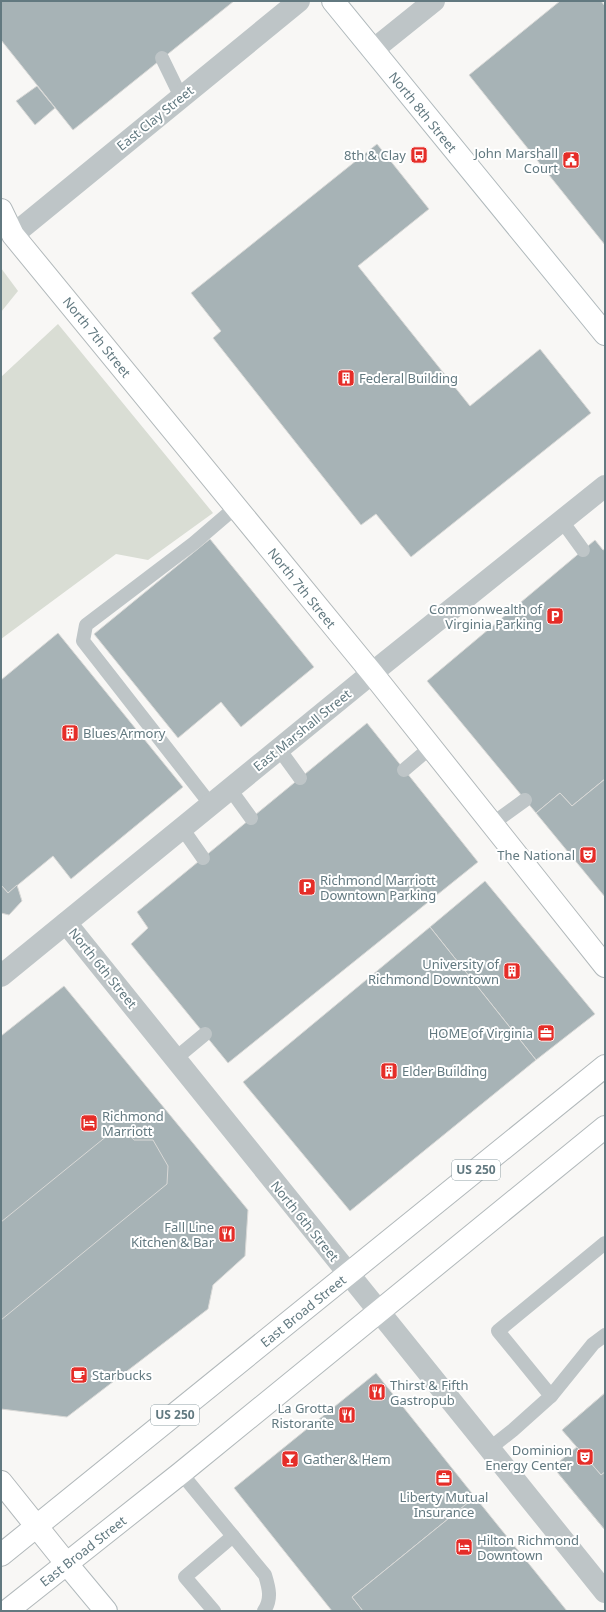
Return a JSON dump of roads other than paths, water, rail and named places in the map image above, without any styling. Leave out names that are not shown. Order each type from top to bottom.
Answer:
[{"type":"main road","name":"North 8th Street","points":[[333,1],[605,334]]},
{"type":"main road","name":"North 7th Street","points":[[1,210],[12,235],[372,673],[605,966]]},
{"type":"main road","name":"East Broad Street","points":[[1,1555],[605,1066]]},
{"type":"main road","name":"East Broad Street","points":[[7,1611],[181,1473],[605,1127]]},
{"type":"main road","points":[[1,1482],[36,1527],[106,1611]]},
{"type":"street","name":"East Clay Street","points":[[12,235],[298,1]]},
{"type":"street","points":[[373,50],[434,1]]},
{"type":"street","name":"East Marshall Street","points":[[1,976],[372,673],[605,486]]},
{"type":"street","name":"North 6th Street","points":[[66,923],[605,1592]]},
{"type":"lane","points":[[162,58],[181,97]]},
{"type":"lane","points":[[211,805],[83,641],[86,625],[194,543],[236,507]]},
{"type":"lane","points":[[562,521],[583,550]]},
{"type":"lane","points":[[404,770],[431,747]]},
{"type":"lane","points":[[279,749],[300,778]]},
{"type":"lane","points":[[230,789],[251,818]]},
{"type":"lane","points":[[492,824],[525,800]]},
{"type":"lane","points":[[182,828],[203,858]]},
{"type":"lane","points":[[176,1058],[205,1034]]},
{"type":"lane","points":[[551,1396],[498,1331],[605,1243]]},
{"type":"lane","points":[[489,1449],[551,1396],[593,1344],[605,1335]]},
{"type":"lane","points":[[181,1473],[265,1575],[270,1589],[269,1603],[264,1611]]},
{"type":"lane","points":[[214,1611],[185,1577],[234,1536]]},
{"type":"place","name":"8th & Clay","points":[[419,155]]},
{"type":"place","name":"John Marshall Court","points":[[571,160]]},
{"type":"place","name":"Federal Building","points":[[346,378]]},
{"type":"place","name":"Commonwealth of Virginia Parking","points":[[555,616]]},
{"type":"place","name":"Blues Armory","points":[[70,733]]},
{"type":"place","name":"The National","points":[[588,855]]},
{"type":"place","name":"Richmond Marriott Downtown Parking","points":[[307,887]]},
{"type":"place","name":"University of Richmond Downtown","points":[[512,971]]},
{"type":"place","name":"HOME of Virginia","points":[[546,1033]]},
{"type":"place","name":"Elder Building","points":[[389,1071]]},
{"type":"place","name":"Richmond Marriott","points":[[89,1123]]},
{"type":"place","name":"Fall Line Kitchen & Bar","points":[[227,1234]]},
{"type":"place","name":"Starbucks","points":[[79,1375]]},
{"type":"place","name":"Thirst & Fifth Gastropub","points":[[377,1392]]},
{"type":"place","name":"La Grotta Ristorante","points":[[347,1415]]},
{"type":"place","name":"Dominion Energy Center","points":[[585,1457]]},
{"type":"place","name":"Gather & Hem","points":[[290,1459]]},
{"type":"place","name":"Liberty Mutual Insurance","points":[[444,1478]]},
{"type":"place","name":"Hilton Richmond Downtown","points":[[464,1547]]}]
